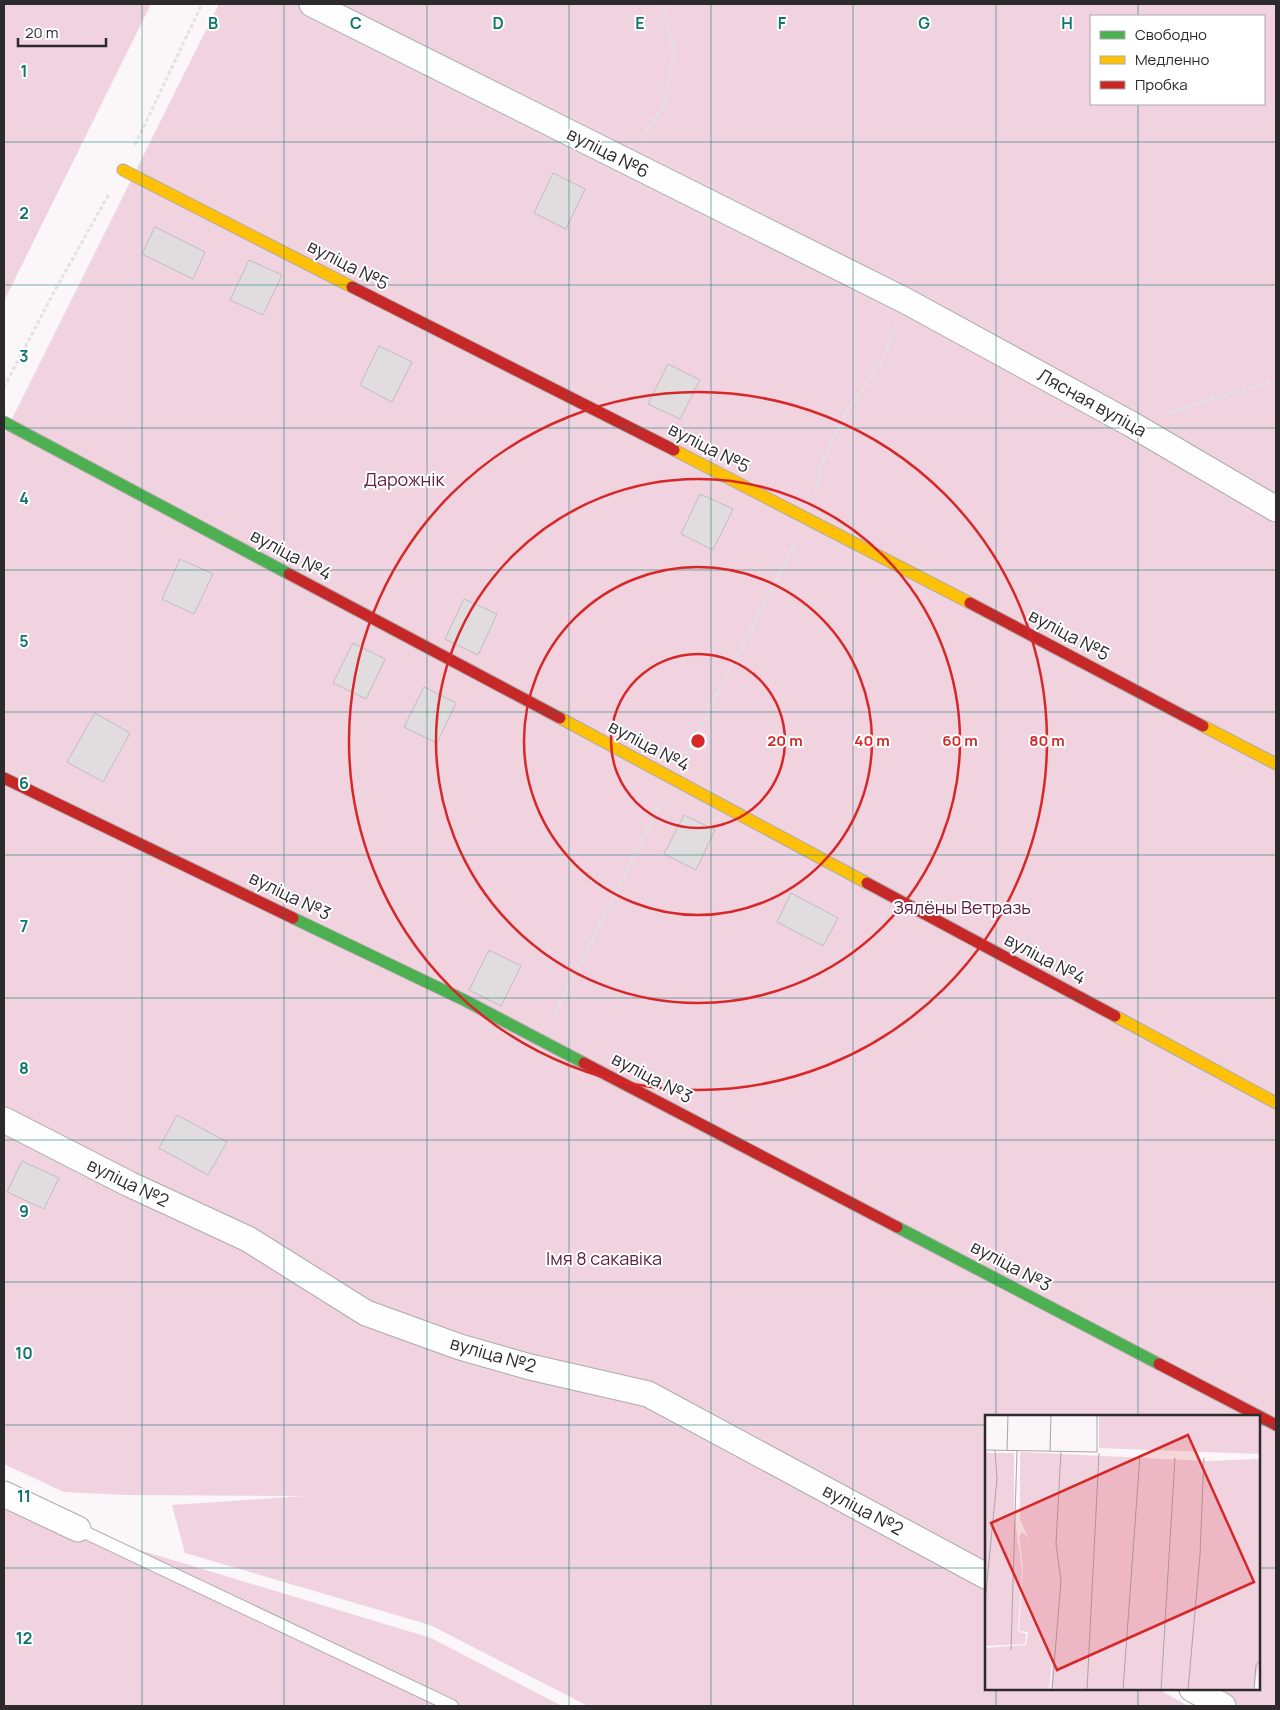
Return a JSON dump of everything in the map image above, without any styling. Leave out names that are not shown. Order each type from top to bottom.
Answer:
[{"type":"street","name":"вуліца №6","points":[[312,4],[906,301]]},
{"type":"street","name":"вуліца №5","points":[[123,170],[808,518],[1276,764]]},
{"type":"street","name":"Лясная вуліца","points":[[906,301],[1130,424],[1276,509]]},
{"type":"street","name":"вуліца №4","points":[[4,422],[674,779],[1276,1103]]},
{"type":"street","name":"вуліца №3","points":[[4,778],[464,1000],[1257,1415]]},
{"type":"street","name":"вуліца №2","points":[[4,1120],[129,1184],[248,1240],[366,1313],[486,1355],[648,1394],[985,1575]]},
{"type":"street","name":"вуліца №3","points":[[1260,1417],[1276,1425]]},
{"type":"street","points":[[4,1494],[78,1529]]},
{"type":"street","points":[[1194,1690],[1223,1706]]},
{"type":"lane","points":[[78,1529],[452,1706]]},
{"type":"path","points":[[4,387],[54,292],[123,170],[202,4]]},
{"type":"path","points":[[626,162],[664,106],[674,54],[663,4]]},
{"type":"path","points":[[541,1040],[808,518],[822,463],[845,414],[883,359],[906,301]]},
{"type":"path","points":[[1130,424],[1276,380]]},
{"type":"green space","points":[[4,4],[151,4],[4,301]]},
{"type":"green space","points":[[219,4],[1276,4],[1276,1706],[1205,1706],[1175,1690],[1260,1690],[1260,1415],[985,1415],[985,1690],[1160,1690],[1188,1706],[588,1706],[430,1625],[185,1553],[172,1505],[304,1496],[125,1495],[64,1492],[4,1464],[4,435]]},
{"type":"green space","points":[[4,1509],[431,1638],[562,1706],[4,1706]]},
{"type":"building","points":[[553,173],[585,189],[566,229],[534,213]]},
{"type":"building","points":[[155,227],[205,252],[193,279],[142,254]]},
{"type":"building","points":[[249,260],[282,275],[263,315],[230,300]]},
{"type":"building","points":[[379,346],[412,362],[392,402],[360,385]]},
{"type":"building","points":[[668,364],[700,380],[680,419],[648,404]]},
{"type":"building","points":[[700,494],[733,509],[713,550],[681,534]]},
{"type":"building","points":[[180,559],[213,574],[194,614],[162,599]]},
{"type":"building","points":[[464,599],[497,614],[478,655],[445,639]]},
{"type":"building","points":[[353,643],[385,659],[366,699],[333,683]]},
{"type":"building","points":[[424,687],[456,703],[437,743],[404,727]]},
{"type":"building","points":[[95,713],[130,733],[103,782],[67,762]]},
{"type":"building","points":[[684,815],[715,830],[696,870],[664,854]]},
{"type":"building","points":[[791,893],[838,918],[823,946],[777,922]]},
{"type":"building","points":[[489,950],[521,966],[501,1006],[469,990]]},
{"type":"building","points":[[177,1115],[227,1142],[208,1175],[159,1148]]},
{"type":"building","points":[[22,1161],[59,1178],[44,1209],[7,1192]]},
{"type":"traffic: fast","points":[[4,422],[289,574]]},
{"type":"traffic: fast","points":[[293,918],[464,1000],[584,1063]]},
{"type":"traffic: fast","points":[[897,1227],[1159,1364]]},
{"type":"traffic: slow","points":[[123,170],[352,287]]},
{"type":"traffic: slow","points":[[674,450],[970,603]]},
{"type":"traffic: slow","points":[[560,718],[867,883]]},
{"type":"traffic: slow","points":[[1203,726],[1276,764]]},
{"type":"traffic: slow","points":[[1115,1016],[1276,1103]]},
{"type":"traffic: jam","points":[[352,287],[674,450]]},
{"type":"traffic: jam","points":[[289,574],[560,718]]},
{"type":"traffic: jam","points":[[970,603],[1203,726]]},
{"type":"traffic: jam","points":[[4,778],[293,918]]},
{"type":"traffic: jam","points":[[867,883],[1115,1016]]},
{"type":"traffic: jam","points":[[584,1063],[897,1227]]},
{"type":"traffic: jam","points":[[1159,1364],[1257,1415]]},
{"type":"traffic: jam","points":[[1260,1417],[1276,1425]]},
{"type":"park label","name":"Дарожнік","points":[[404,480]]},
{"type":"park label","name":"Зялёны Ветразь","points":[[962,908]]},
{"type":"park label","name":"Імя 8 сакавіка","points":[[604,1259]]}]
